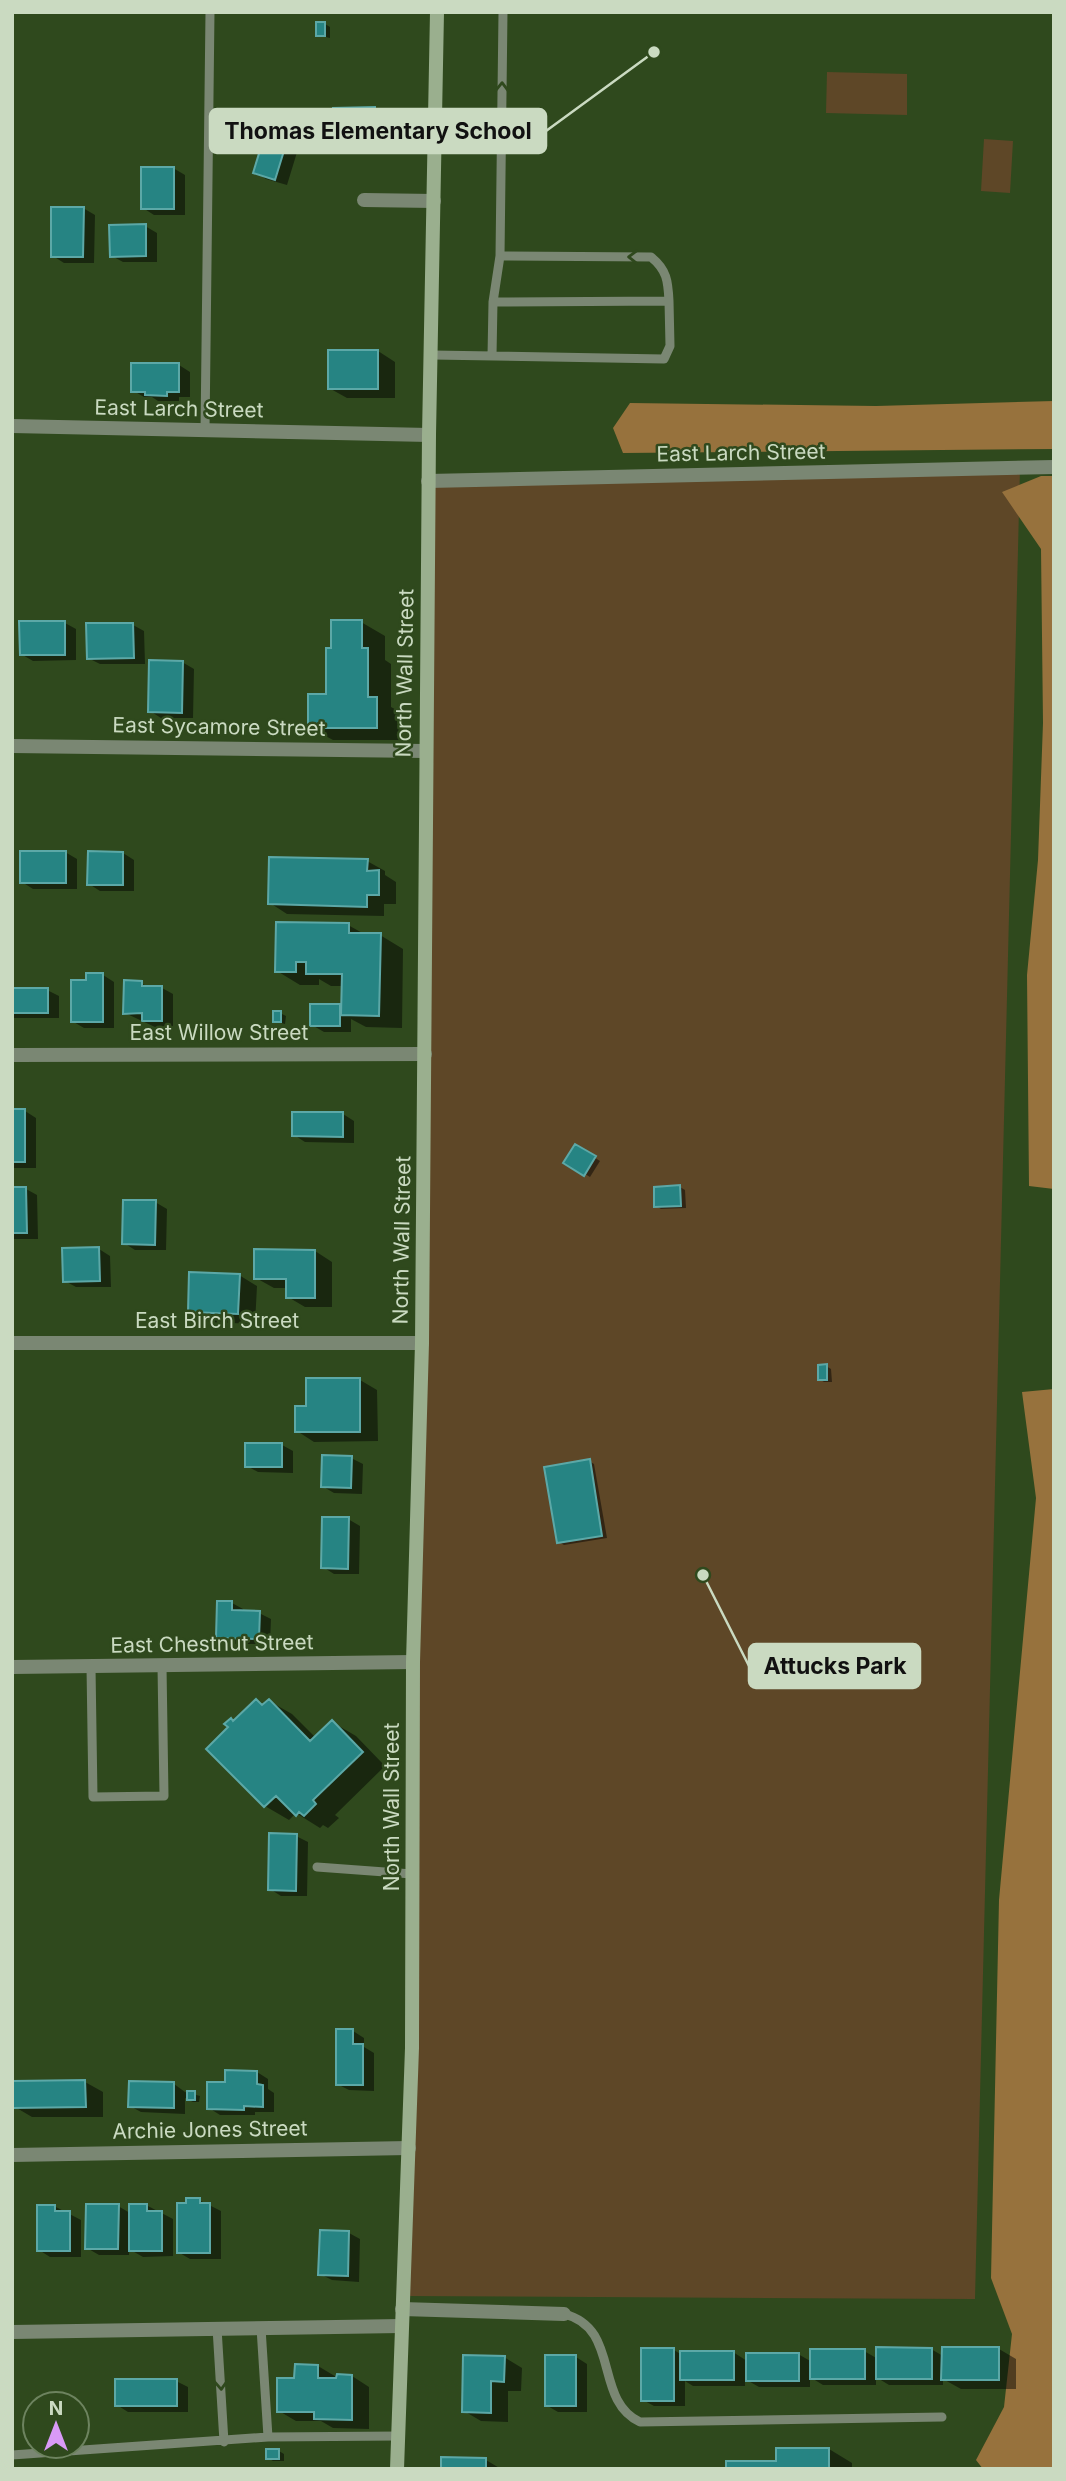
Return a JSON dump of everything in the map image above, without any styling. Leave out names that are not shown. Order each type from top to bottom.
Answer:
[{"type":"street","name":"North Wall Street","points":[[397,2469],[412,2048],[413,1662],[422,1343],[428,481],[437,12]]},
{"type":"street","points":[[364,200],[434,201]]},
{"type":"street","name":"East Larch Street","points":[[12,426],[429,435]]},
{"type":"street","name":"East Larch Street","points":[[428,481],[1054,467]]},
{"type":"street","name":"East Sycamore Street","points":[[12,746],[425,751]]},
{"type":"street","name":"East Willow Street","points":[[12,1055],[425,1054]]},
{"type":"street","name":"East Birch Street","points":[[12,1343],[422,1343]]},
{"type":"street","name":"East Chestnut Street","points":[[12,1667],[413,1662]]},
{"type":"street","name":"Archie Jones Street","points":[[12,2155],[409,2148]]},
{"type":"street","points":[[402,2309],[564,2314]]},
{"type":"street","points":[[12,2332],[401,2326]]},
{"type":"lane","points":[[205,431],[210,12]]},
{"type":"lane","points":[[492,356],[494,302],[500,256],[503,12]]},
{"type":"lane","points":[[432,355],[664,359],[670,346],[668,280],[662,266],[651,257],[500,256]]},
{"type":"lane","points":[[494,302],[669,301]]},
{"type":"lane","points":[[91,1667],[93,1797],[164,1796],[162,1666]]},
{"type":"lane","points":[[317,1867],[412,1874]]},
{"type":"lane","points":[[564,2314],[587,2324],[596,2335],[616,2397],[629,2417],[640,2422],[942,2417]]},
{"type":"lane","points":[[217,2328],[224,2442]]},
{"type":"lane","points":[[261,2328],[268,2437]]},
{"type":"lane","points":[[12,2455],[268,2437],[398,2436]]},
{"type":"shaded area","points":[[827,72],[907,74],[907,115],[826,113]]},
{"type":"shaded area","points":[[984,139],[1013,141],[1010,193],[981,191]]},
{"type":"shaded area","points":[[1054,401],[1054,449],[623,453],[613,428],[630,403],[876,406]]},
{"type":"shaded area","points":[[1020,468],[975,2299],[403,2296],[428,481]]},
{"type":"shaded area","points":[[1041,476],[1054,476],[1054,1189],[1029,1186],[1027,975],[1038,860],[1043,723],[1041,549],[1002,492]]},
{"type":"shaded area","points":[[1054,1389],[1054,2469],[983,2469],[976,2460],[1004,2407],[1012,2334],[991,2278],[999,1900],[1036,1498],[1022,1392]]},
{"type":"building","points":[[316,22],[325,22],[325,36],[316,36]]},
{"type":"building","points":[[375,107],[375,132],[334,133],[333,108]]},
{"type":"building","points":[[265,134],[287,141],[275,180],[253,173]]},
{"type":"building","points":[[141,167],[174,167],[174,209],[141,209]]},
{"type":"building","points":[[51,207],[84,207],[83,257],[51,257]]},
{"type":"building","points":[[146,224],[146,256],[110,257],[109,225]]},
{"type":"building","points":[[328,350],[378,350],[378,389],[328,389]]},
{"type":"building","points":[[131,363],[179,363],[179,392],[167,392],[167,396],[131,392]]},
{"type":"building","points":[[331,620],[362,620],[362,648],[368,648],[368,697],[377,697],[377,728],[308,728],[308,694],[326,694],[326,648],[331,648]]},
{"type":"building","points":[[19,621],[65,621],[65,655],[20,655]]},
{"type":"building","points":[[86,623],[133,623],[134,658],[87,659]]},
{"type":"building","points":[[149,660],[183,661],[182,713],[148,712]]},
{"type":"building","points":[[20,851],[66,851],[66,883],[20,883]]},
{"type":"building","points":[[88,851],[123,852],[123,885],[87,885]]},
{"type":"building","points":[[269,857],[368,859],[367,871],[379,870],[379,895],[367,895],[367,907],[268,904]]},
{"type":"building","points":[[276,922],[349,923],[349,933],[381,933],[379,1016],[341,1015],[342,974],[306,974],[306,962],[296,962],[296,972],[275,972]]},
{"type":"building","points":[[86,973],[103,973],[103,1022],[71,1022],[71,980],[86,980]]},
{"type":"building","points":[[124,980],[142,981],[142,986],[162,986],[162,1021],[142,1021],[142,1013],[123,1014]]},
{"type":"building","points":[[12,988],[48,988],[48,1013],[12,1013]]},
{"type":"building","points":[[310,1004],[340,1004],[340,1026],[310,1026]]},
{"type":"building","points":[[273,1011],[281,1011],[281,1022],[273,1022]]},
{"type":"building","points":[[12,1109],[25,1109],[25,1162],[12,1162]]},
{"type":"building","points":[[292,1112],[343,1112],[343,1137],[292,1136]]},
{"type":"building","points":[[575,1144],[596,1156],[584,1176],[563,1163]]},
{"type":"building","points":[[680,1185],[681,1206],[654,1207],[654,1187]]},
{"type":"building","points":[[12,1187],[26,1187],[27,1233],[12,1233]]},
{"type":"building","points":[[123,1200],[156,1200],[155,1245],[122,1244]]},
{"type":"building","points":[[99,1247],[100,1281],[63,1282],[62,1248]]},
{"type":"building","points":[[254,1249],[315,1250],[315,1298],[286,1298],[286,1279],[254,1279]]},
{"type":"building","points":[[189,1272],[240,1274],[238,1314],[188,1312]]},
{"type":"building","points":[[827,1364],[827,1380],[818,1380],[818,1365]]},
{"type":"building","points":[[306,1378],[360,1378],[360,1432],[295,1432],[295,1406],[306,1406]]},
{"type":"building","points":[[245,1443],[282,1443],[282,1467],[245,1467]]},
{"type":"building","points":[[322,1455],[352,1456],[351,1488],[321,1487]]},
{"type":"building","points":[[590,1459],[602,1536],[557,1543],[544,1467]]},
{"type":"building","points":[[322,1517],[349,1517],[348,1569],[321,1568]]},
{"type":"building","points":[[217,1601],[232,1601],[232,1610],[260,1611],[259,1639],[216,1638]]},
{"type":"building","points":[[256,1699],[262,1705],[269,1699],[310,1741],[332,1720],[363,1752],[313,1800],[316,1804],[304,1816],[299,1812],[296,1816],[276,1796],[264,1807],[206,1749],[228,1727],[224,1724],[231,1718],[233,1721]]},
{"type":"building","points":[[269,1833],[297,1834],[296,1891],[268,1890]]},
{"type":"building","points":[[336,2029],[353,2029],[353,2044],[363,2044],[363,2085],[336,2085]]},
{"type":"building","points":[[225,2070],[257,2071],[257,2084],[263,2085],[263,2107],[244,2106],[244,2110],[207,2109],[207,2082],[225,2082]]},
{"type":"building","points":[[85,2080],[86,2107],[13,2108],[13,2081]]},
{"type":"building","points":[[129,2081],[174,2082],[174,2108],[128,2107]]},
{"type":"building","points":[[187,2091],[195,2091],[195,2100],[187,2100]]},
{"type":"building","points":[[186,2198],[200,2198],[200,2203],[210,2203],[210,2253],[177,2253],[177,2203],[186,2203]]},
{"type":"building","points":[[86,2204],[119,2204],[118,2249],[85,2249]]},
{"type":"building","points":[[129,2204],[147,2204],[147,2211],[162,2211],[162,2251],[129,2251]]},
{"type":"building","points":[[37,2205],[55,2205],[55,2211],[70,2211],[70,2251],[37,2251]]},
{"type":"building","points":[[320,2230],[349,2231],[348,2276],[318,2275]]},
{"type":"building","points":[[876,2347],[932,2348],[932,2379],[876,2379]]},
{"type":"building","points":[[942,2347],[999,2347],[999,2380],[941,2380]]},
{"type":"building","points":[[641,2348],[674,2348],[674,2401],[641,2401]]},
{"type":"building","points":[[810,2349],[865,2349],[865,2379],[810,2379]]},
{"type":"building","points":[[680,2351],[734,2351],[734,2380],[680,2380]]},
{"type":"building","points":[[746,2353],[799,2353],[799,2381],[746,2381]]},
{"type":"building","points":[[463,2355],[505,2356],[504,2382],[491,2381],[491,2413],[462,2412]]},
{"type":"building","points":[[545,2355],[576,2355],[576,2406],[545,2406]]},
{"type":"building","points":[[295,2364],[318,2365],[318,2378],[336,2378],[337,2374],[352,2375],[352,2420],[314,2419],[314,2412],[277,2412],[277,2378],[294,2378]]},
{"type":"building","points":[[115,2379],[177,2379],[177,2406],[115,2406]]},
{"type":"building","points":[[776,2448],[829,2448],[829,2469],[726,2469],[726,2461],[776,2461]]},
{"type":"building","points":[[266,2449],[279,2449],[279,2459],[266,2459]]},
{"type":"building","points":[[441,2457],[486,2458],[486,2469],[441,2469]]},
{"type":"place","name":"Thomas Elementary School","points":[[654,52]]},
{"type":"place","name":"Attucks Park","points":[[703,1575]]}]
